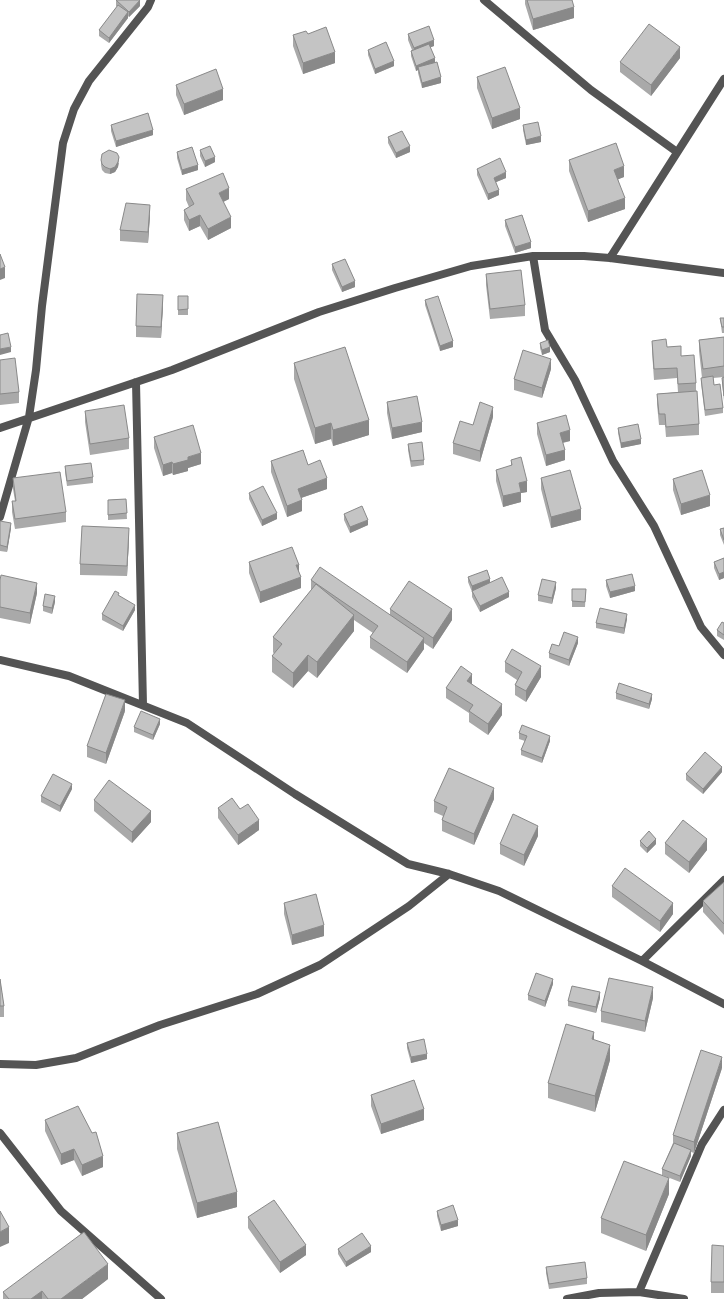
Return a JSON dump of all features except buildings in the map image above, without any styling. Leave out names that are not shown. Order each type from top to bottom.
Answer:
[{"type":"street","points":[[0,516],[29,417],[63,143],[74,108],[89,81],[148,7],[151,0]]},
{"type":"street","points":[[484,0],[591,90],[677,152]]},
{"type":"street","points":[[610,258],[724,79]]},
{"type":"street","points":[[0,428],[172,370],[319,312],[394,288],[471,266],[533,256],[584,256],[724,273]]},
{"type":"street","points":[[533,256],[545,330],[575,380],[613,461],[654,526],[700,627],[724,655]]},
{"type":"street","points":[[136,382],[143,705]]},
{"type":"street","points":[[0,660],[69,676],[187,723],[295,794],[408,864],[449,874],[499,891],[724,1004]]},
{"type":"street","points":[[0,1064],[36,1065],[76,1058],[160,1025],[257,994],[320,965],[409,906],[449,874]]},
{"type":"street","points":[[642,962],[724,880]]},
{"type":"street","points":[[639,1292],[702,1144],[724,1110]]},
{"type":"street","points":[[0,1133],[61,1211],[161,1299]]},
{"type":"street","points":[[567,1299],[599,1293],[639,1292],[684,1299]]}]
